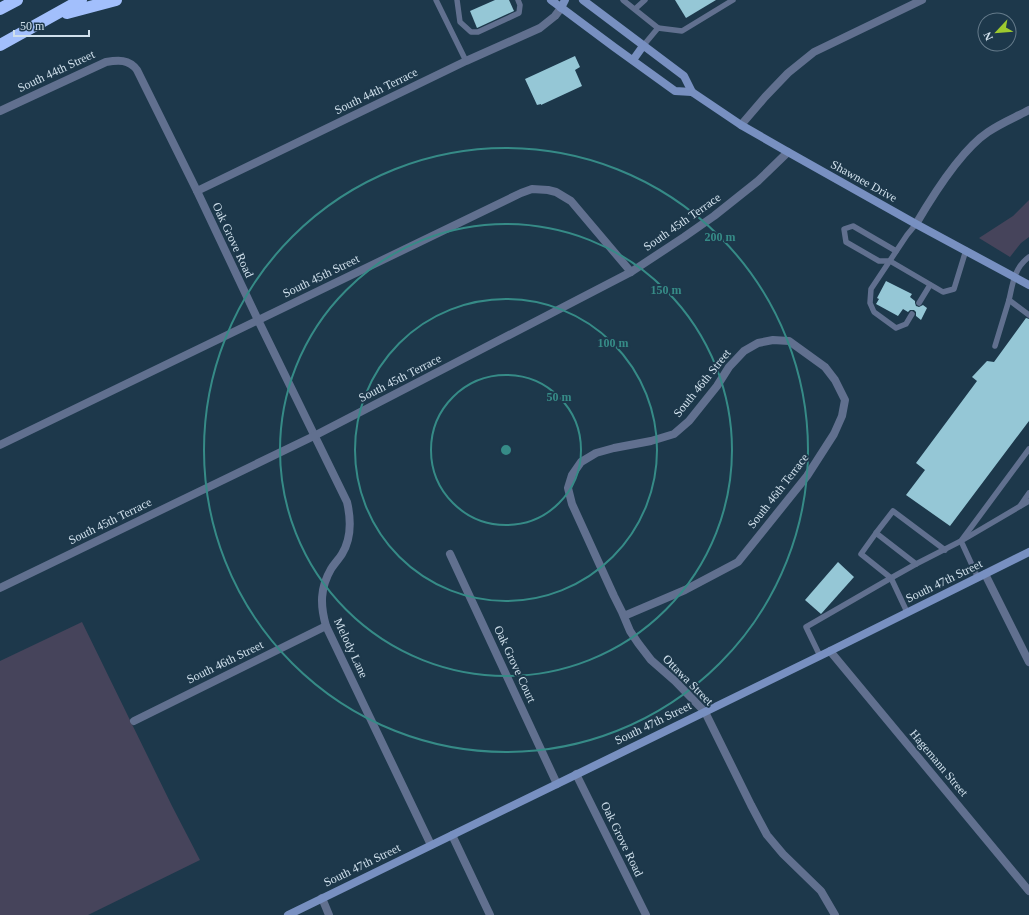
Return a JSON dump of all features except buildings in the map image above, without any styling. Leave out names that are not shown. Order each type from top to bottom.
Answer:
[{"type":"highway","points":[[0,9],[17,0]]},
{"type":"highway","points":[[0,45],[81,0]]},
{"type":"highway","points":[[49,18],[116,0]]},
{"type":"street","name":"Shawnee Drive","points":[[551,0],[675,91],[692,92],[788,152],[916,224],[1029,284]]},
{"type":"street","points":[[561,8],[566,0]]},
{"type":"street","name":"Shawnee Drive","points":[[583,0],[684,76],[692,92]]},
{"type":"street","points":[[741,124],[788,73],[814,52],[922,0]]},
{"type":"street","name":"South 44th Terrace","points":[[197,191],[466,61],[540,28],[555,16],[561,8]]},
{"type":"street","points":[[633,60],[643,46]]},
{"type":"street","name":"South 44th Street","points":[[0,111],[106,62],[118,60],[124,61]]},
{"type":"street","name":"Oak Grove Road","points":[[124,61],[134,66],[137,70],[197,191],[314,436]]},
{"type":"street","points":[[916,224],[933,196],[972,144],[988,132],[1029,110]]},
{"type":"street","name":"South 45th Terrace","points":[[0,588],[314,436],[630,272],[714,216],[758,180],[788,152]]},
{"type":"street","name":"South 45th Street","points":[[0,445],[532,189],[556,192],[571,202],[630,272]]},
{"type":"street","name":"South 46th Street","points":[[577,468],[581,462],[596,453],[652,441],[674,434],[689,421],[717,386],[729,367],[744,351],[758,343],[780,340]]},
{"type":"street","name":"South 46th Terrace","points":[[624,616],[685,590],[738,562],[807,476],[834,434],[842,416],[845,400],[836,380],[825,367],[803,350],[789,341],[780,340]]},
{"type":"street","name":"Melody Lane","points":[[314,436],[347,502],[350,528],[342,554],[332,568],[324,586],[322,613],[326,626],[431,845]]},
{"type":"street","name":"Ottawa Street","points":[[577,468],[572,475],[568,488],[572,504],[630,631],[651,660],[705,712],[767,835],[783,854],[821,891],[835,915]]},
{"type":"street","name":"South 47th Street","points":[[288,915],[820,656],[1029,552]]},
{"type":"street","name":"Oak Grove Court","points":[[450,554],[557,784]]},
{"type":"street","points":[[985,574],[1029,662]]},
{"type":"street","name":"South 46th Street","points":[[134,721],[326,626]]},
{"type":"street","name":"Hagemann Street","points":[[830,650],[1029,891]]},
{"type":"street","name":"Oak Grove Road","points":[[576,774],[646,915]]},
{"type":"street","points":[[452,835],[490,915]]},
{"type":"street","points":[[322,898],[329,915]]},
{"type":"lane","points":[[436,0],[466,61]]},
{"type":"lane","points":[[457,0],[460,22],[471,32],[478,32],[519,13],[520,5],[518,0]]},
{"type":"lane","points":[[623,0],[658,28],[682,31],[732,0]]},
{"type":"lane","points":[[635,9],[645,0]]},
{"type":"lane","points":[[643,46],[658,28]]},
{"type":"lane","points":[[912,314],[906,324],[896,328],[874,312],[870,303],[870,289],[916,224]]},
{"type":"lane","points":[[896,251],[853,226],[844,229],[846,242],[879,261],[890,261],[943,292],[954,289],[966,250]]},
{"type":"lane","points":[[995,346],[1009,300],[1014,276],[1022,262],[1029,257]]},
{"type":"lane","points":[[919,303],[930,285]]},
{"type":"lane","points":[[1009,300],[1029,315]]},
{"type":"lane","points":[[961,542],[1029,449]]},
{"type":"lane","points":[[1017,509],[1029,493]]},
{"type":"lane","points":[[820,656],[806,627],[890,578],[961,542],[1029,501]]},
{"type":"lane","points":[[907,612],[890,578],[860,554],[893,511],[945,550]]},
{"type":"lane","points":[[876,534],[916,564]]},
{"type":"lane","points":[[961,542],[978,578]]},
{"type":"shaded area","points":[[1029,200],[1029,237],[1021,243],[1010,257],[979,238],[1013,216]]},
{"type":"shaded area","points":[[82,622],[200,860],[88,915],[0,915],[0,661]]}]
